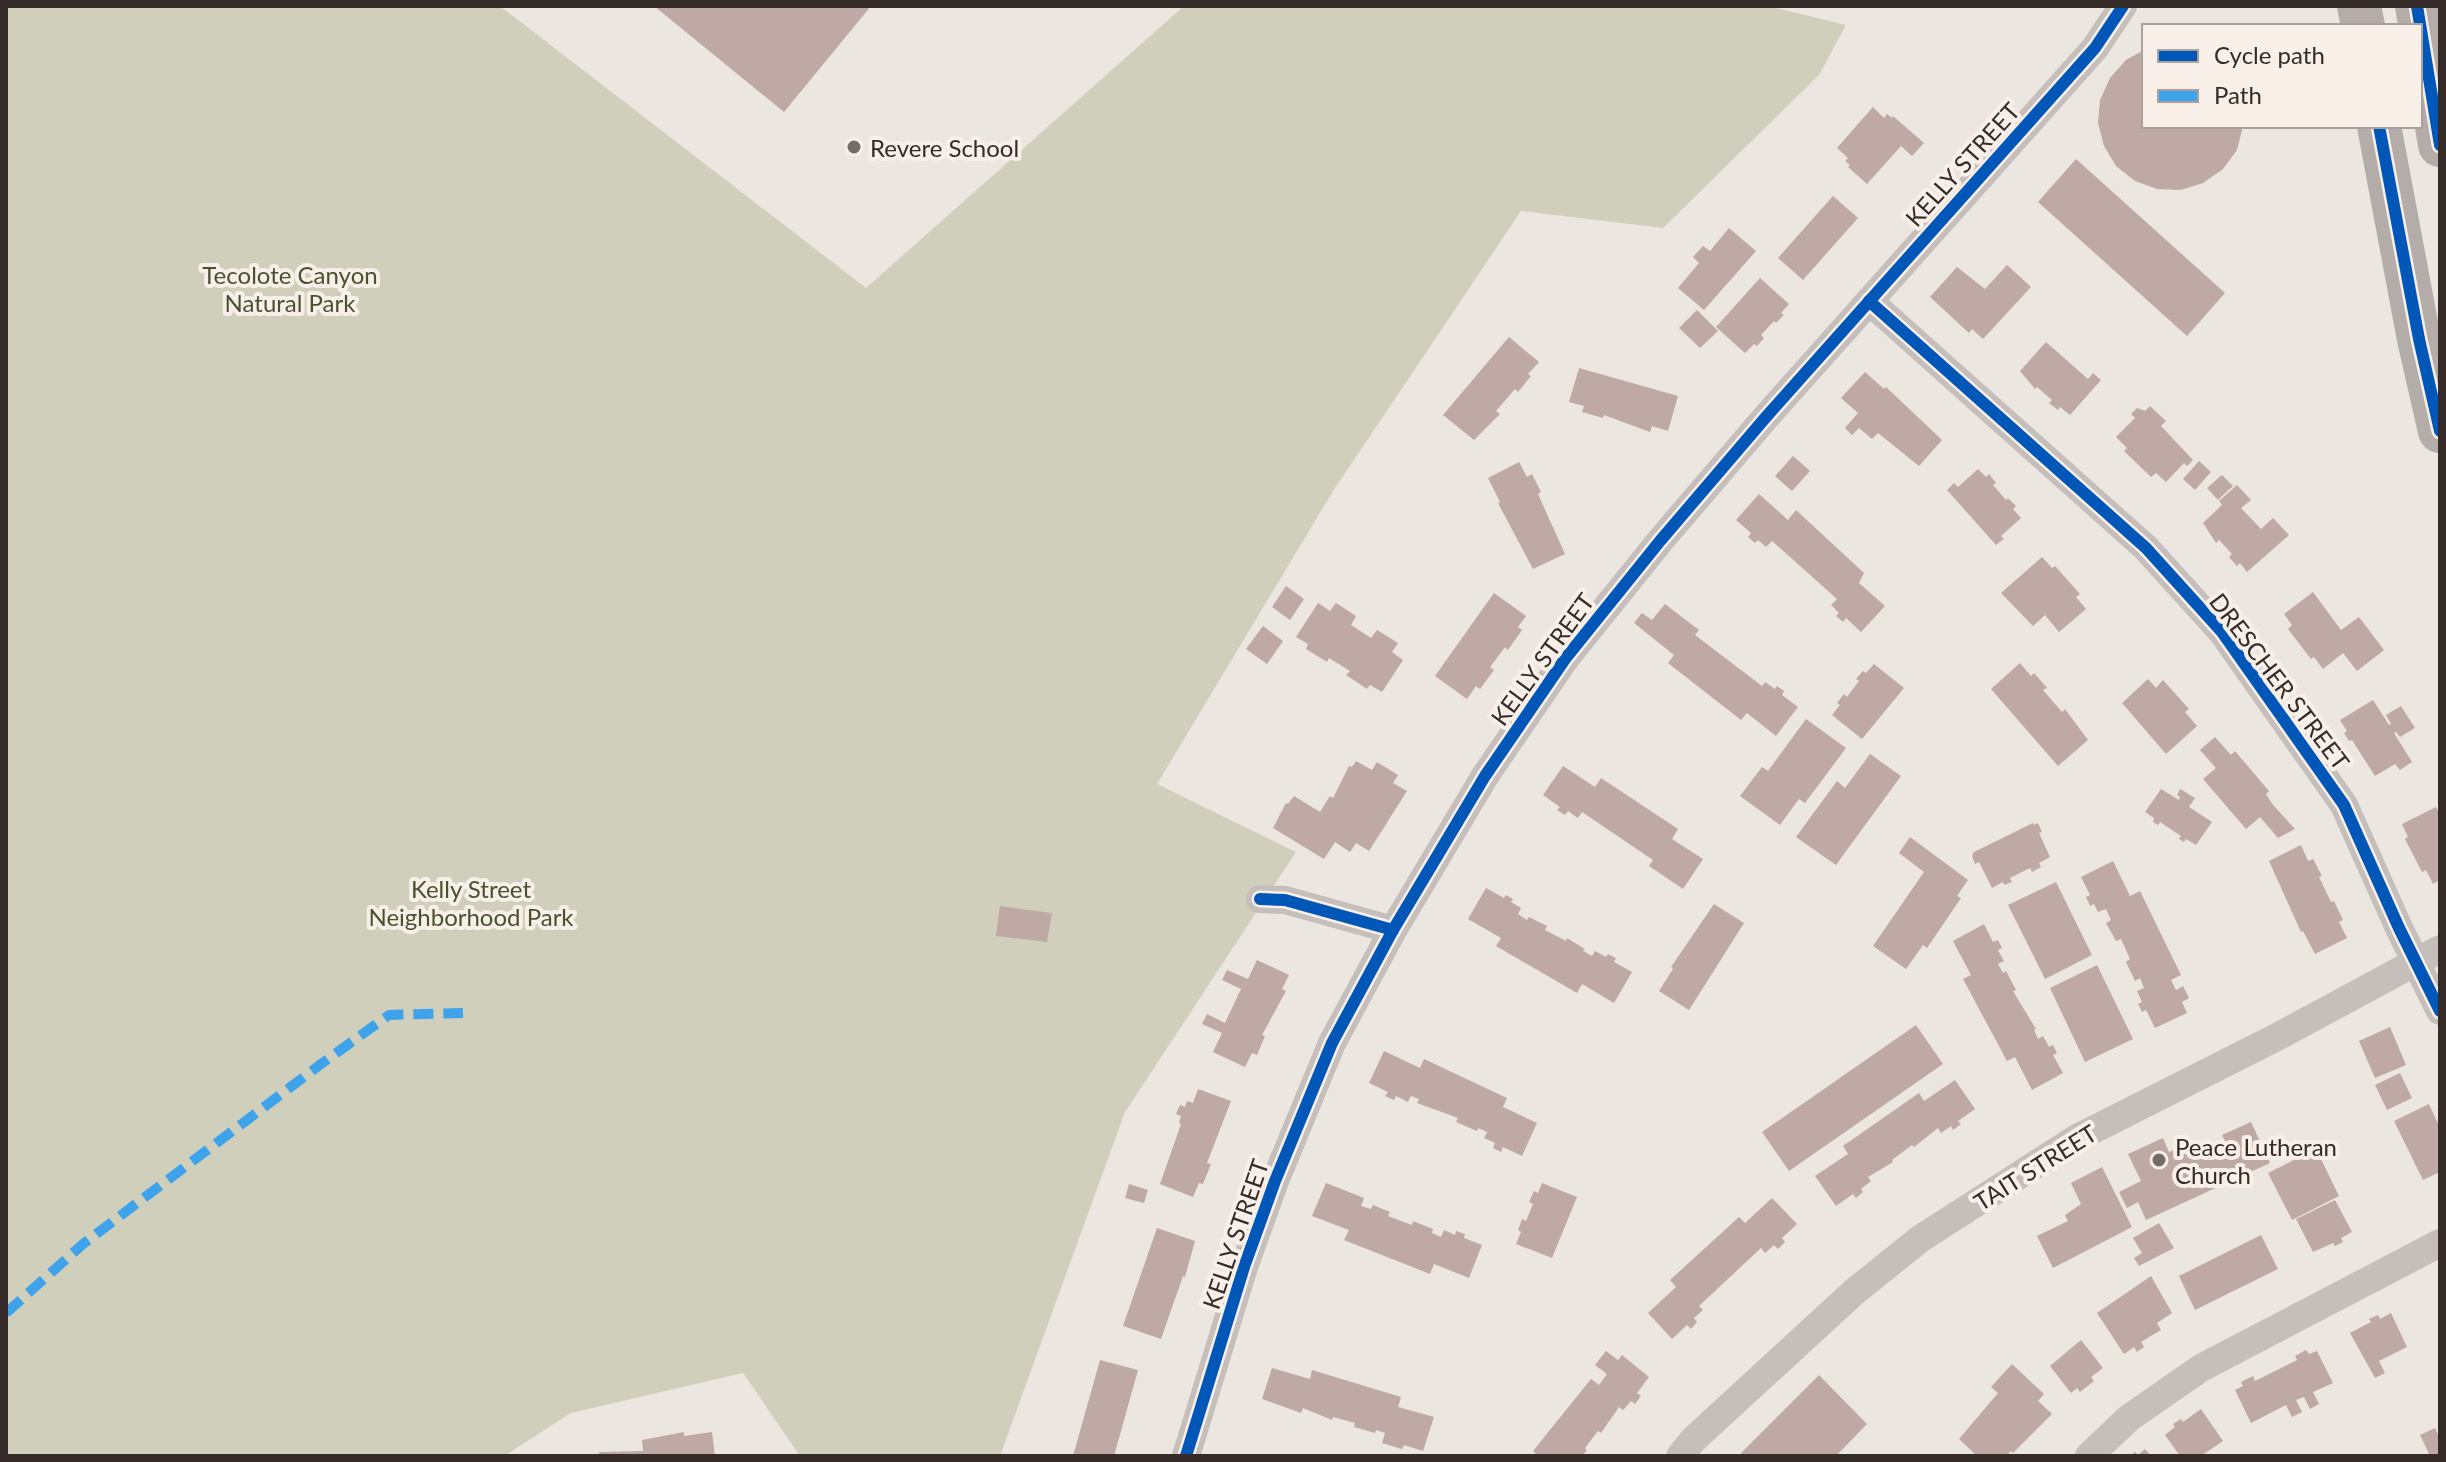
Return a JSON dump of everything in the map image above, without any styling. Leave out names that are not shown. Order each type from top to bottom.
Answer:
[{"type":"main road","points":[[2422,36],[2440,145]]},
{"type":"main road","points":[[2379,128],[2419,339],[2440,431]]},
{"type":"street","name":"KELLY STREET","points":[[1186,1456],[1244,1267],[1275,1181],[1332,1043],[1393,930],[1485,776],[1565,659],[1660,541],[2095,48],[2123,6]]},
{"type":"street","name":"DRESCHER STREET","points":[[1869,301],[2146,548],[2222,632],[2344,805],[2428,956],[2440,1011]]},
{"type":"street","points":[[1260,899],[1285,900],[1328,910],[1393,930]]},
{"type":"street","name":"TAIT STREET","points":[[1680,1456],[1693,1440],[1844,1301],[1920,1239],[2077,1138],[2277,1037],[2428,956]]},
{"type":"street","points":[[2089,1456],[2129,1418],[2201,1368],[2440,1243]]},
{"type":"green space","points":[[6,6],[500,6],[866,288],[1184,6],[1768,6],[1846,25],[1819,75],[1663,228],[1521,211],[1333,491],[1157,784],[1296,852],[1125,1112],[1000,1456],[800,1456],[743,1373],[571,1413],[504,1456],[6,1456]]},
{"type":"building","points":[[654,6],[871,6],[784,112]]},
{"type":"building","points":[[2142,51],[2142,128],[2242,128],[2237,150],[2223,169],[2203,183],[2181,190],[2157,189],[2135,181],[2116,166],[2104,146],[2098,123],[2100,100],[2110,78],[2126,60]]},
{"type":"building","points":[[1873,107],[1884,118],[1887,114],[1893,116],[1924,143],[1912,156],[1901,146],[1867,184],[1848,167],[1850,165],[1845,161],[1848,158],[1837,148]]},
{"type":"building","points":[[2076,159],[2225,293],[2187,336],[2038,202]]},
{"type":"building","points":[[1833,196],[1858,218],[1803,280],[1778,258]]},
{"type":"building","points":[[1729,228],[1756,251],[1704,310],[1678,288],[1699,263],[1693,257],[1703,246],[1710,251]]},
{"type":"building","points":[[2007,265],[2031,287],[1983,339],[1972,329],[1969,333],[1930,297],[1957,267],[1985,289]]},
{"type":"building","points":[[1760,278],[1789,304],[1781,313],[1784,315],[1761,335],[1764,338],[1757,346],[1754,344],[1745,353],[1716,327]]},
{"type":"building","points":[[1697,310],[1718,331],[1700,348],[1679,328]]},
{"type":"building","points":[[1509,337],[1539,362],[1518,392],[1515,389],[1496,411],[1500,414],[1474,440],[1443,415]]},
{"type":"building","points":[[2046,342],[2088,379],[2093,373],[2101,380],[2070,415],[2049,403],[2052,400],[2037,387],[2035,389],[2020,371]]},
{"type":"building","points":[[1579,368],[1678,396],[1668,431],[1652,426],[1650,432],[1604,415],[1603,418],[1582,412],[1584,406],[1569,402]]},
{"type":"building","points":[[1865,372],[1884,389],[1886,387],[1942,440],[1919,466],[1878,433],[1872,439],[1859,428],[1852,435],[1845,428],[1858,413],[1841,398]]},
{"type":"building","points":[[2150,406],[2166,421],[2161,426],[2193,460],[2187,466],[2184,463],[2166,482],[2156,473],[2151,477],[2124,451],[2127,448],[2116,437],[2135,418],[2131,414],[2137,408],[2145,411]]},
{"type":"building","points":[[1793,456],[1810,471],[1792,491],[1775,476]]},
{"type":"building","points":[[2199,461],[2211,472],[2195,490],[2183,479]]},
{"type":"building","points":[[1519,462],[1527,477],[1532,474],[1541,492],[1538,494],[1565,554],[1533,569],[1488,478]]},
{"type":"building","points":[[1978,469],[1986,477],[1989,474],[1996,483],[1993,485],[2016,506],[2013,509],[2021,518],[2001,536],[2004,539],[1996,545],[1947,490],[1954,483],[1958,487]]},
{"type":"building","points":[[2222,475],[2233,486],[2218,500],[2207,488]]},
{"type":"building","points":[[2237,485],[2251,500],[2241,508],[2261,529],[2273,518],[2289,535],[2247,572],[2240,563],[2237,566],[2229,557],[2232,554],[2219,540],[2216,543],[2203,523],[2222,505],[2219,501]]},
{"type":"building","points":[[1759,494],[1788,520],[1796,510],[1864,573],[1859,583],[1885,606],[1861,632],[1846,618],[1843,622],[1836,616],[1839,613],[1831,605],[1837,599],[1772,541],[1766,547],[1748,537],[1751,533],[1736,520]]},
{"type":"building","points":[[2042,557],[2052,568],[2055,566],[2080,594],[2076,597],[2086,609],[2059,632],[2045,615],[2033,626],[2001,593]]},
{"type":"building","points":[[1286,586],[1304,599],[1290,620],[1272,607]]},
{"type":"building","points":[[2313,592],[2341,630],[2359,617],[2384,650],[2357,671],[2343,653],[2323,669],[2314,657],[2311,659],[2288,629],[2292,625],[2284,614]]},
{"type":"building","points":[[1494,593],[1526,616],[1518,627],[1522,630],[1508,650],[1505,647],[1490,667],[1494,670],[1480,689],[1476,686],[1467,699],[1435,676]]},
{"type":"building","points":[[1318,603],[1330,611],[1336,603],[1356,616],[1351,625],[1371,638],[1377,630],[1398,643],[1392,652],[1403,660],[1382,692],[1370,685],[1367,689],[1346,675],[1350,671],[1306,649],[1308,644],[1296,637]]},
{"type":"building","points":[[1665,604],[1699,630],[1695,635],[1762,686],[1765,682],[1775,689],[1777,686],[1784,691],[1782,695],[1798,707],[1776,736],[1747,713],[1741,720],[1668,663],[1674,655],[1634,623],[1642,613],[1652,620]]},
{"type":"building","points":[[1263,626],[1283,641],[1267,664],[1246,649]]},
{"type":"building","points":[[2020,663],[2031,676],[2034,673],[2047,688],[2043,690],[2062,712],[2065,709],[2088,740],[2058,766],[1991,689]]},
{"type":"building","points":[[1874,664],[1904,688],[1862,739],[1832,715],[1844,694],[1847,697],[1859,681],[1856,679]]},
{"type":"building","points":[[2148,679],[2156,688],[2163,680],[2189,709],[2185,712],[2197,726],[2166,754],[2122,703]]},
{"type":"building","points":[[2373,700],[2389,725],[2386,715],[2401,706],[2415,728],[2400,737],[2394,733],[2412,762],[2400,770],[2395,764],[2375,776],[2344,733],[2347,731],[2340,720]]},
{"type":"building","points":[[1806,719],[1846,748],[1805,803],[1799,799],[1780,825],[1740,796],[1762,767],[1768,771]]},
{"type":"building","points":[[2215,737],[2231,755],[2235,751],[2269,791],[2266,794],[2273,805],[2295,829],[2278,838],[2260,817],[2246,829],[2203,779],[2216,768],[2200,750]]},
{"type":"building","points":[[1870,754],[1901,776],[1836,865],[1796,837],[1837,781],[1845,788]]},
{"type":"building","points":[[1356,761],[1372,770],[1377,762],[1398,775],[1393,783],[1407,791],[1369,851],[1356,843],[1350,852],[1335,842],[1324,859],[1273,828],[1286,803],[1294,796],[1320,812],[1330,796],[1333,798],[1349,766],[1352,767]]},
{"type":"building","points":[[1563,766],[1595,787],[1601,778],[1678,829],[1672,839],[1703,859],[1683,889],[1649,866],[1653,860],[1582,812],[1578,818],[1568,811],[1565,815],[1557,810],[1560,807],[1543,795]]},
{"type":"building","points":[[2161,789],[2179,800],[2177,795],[2180,789],[2195,798],[2189,807],[2212,822],[2196,845],[2179,839],[2181,836],[2160,822],[2158,825],[2153,822],[2154,818],[2145,812]]},
{"type":"building","points":[[2436,807],[2440,815],[2440,880],[2433,884],[2426,870],[2422,872],[2405,839],[2408,837],[2402,824]]},
{"type":"building","points":[[2038,823],[2050,857],[2039,863],[2041,867],[2032,872],[2030,868],[2010,878],[2012,882],[2004,885],[2003,882],[1992,888],[1979,862],[1975,864],[1974,852]]},
{"type":"building","points":[[1910,837],[1968,880],[1957,896],[1961,898],[1927,948],[1923,945],[1906,969],[1873,946],[1924,872],[1899,853]]},
{"type":"building","points":[[2301,845],[2308,861],[2313,859],[2322,876],[2319,877],[2343,920],[2339,922],[2347,938],[2315,954],[2301,932],[2269,861]]},
{"type":"building","points":[[2113,861],[2130,896],[2140,891],[2181,975],[2171,980],[2176,990],[2183,986],[2189,998],[2182,1002],[2187,1013],[2155,1028],[2146,1010],[2142,1012],[2138,1004],[2142,1002],[2137,991],[2144,988],[2140,978],[2135,981],[2126,962],[2130,959],[2121,939],[2116,941],[2106,923],[2111,920],[2106,909],[2098,912],[2094,904],[2090,906],[2086,897],[2090,895],[2081,877]]},
{"type":"building","points":[[2056,882],[2092,955],[2045,979],[2008,905]]},
{"type":"building","points":[[1486,888],[1504,898],[1506,895],[1513,899],[1511,902],[1521,908],[1518,914],[1527,920],[1529,917],[1547,926],[1545,930],[1566,941],[1567,938],[1592,956],[1595,951],[1606,957],[1608,954],[1616,958],[1614,962],[1632,972],[1614,1003],[1582,984],[1577,993],[1496,946],[1501,938],[1468,919]]},
{"type":"building","points":[[1714,904],[1744,923],[1689,1010],[1659,991],[1673,969],[1671,967]]},
{"type":"building","points":[[1000,906],[1052,913],[1047,942],[996,936]]},
{"type":"building","points":[[1984,924],[1993,942],[1998,940],[2002,948],[1998,950],[2004,961],[1998,964],[2003,973],[2006,971],[2016,990],[2013,991],[2036,1029],[2038,1039],[2043,1036],[2049,1047],[2053,1045],[2057,1053],[2053,1055],[2063,1073],[2032,1090],[2015,1057],[2007,1061],[1963,979],[1971,975],[1953,941]]},
{"type":"building","points":[[1257,960],[1289,975],[1282,989],[1286,991],[1262,1035],[1265,1036],[1257,1055],[1252,1053],[1245,1067],[1213,1052],[1222,1033],[1202,1024],[1207,1014],[1225,1023],[1241,989],[1222,980],[1227,970],[1248,979]]},
{"type":"building","points":[[2097,965],[2133,1039],[2085,1062],[2050,988]]},
{"type":"building","points":[[1916,1025],[1943,1064],[1789,1171],[1762,1132]]},
{"type":"building","points":[[2390,1027],[2406,1065],[2375,1078],[2359,1041]]},
{"type":"building","points":[[1384,1051],[1420,1068],[1424,1059],[1507,1098],[1503,1107],[1537,1123],[1522,1156],[1503,1147],[1501,1152],[1493,1148],[1495,1143],[1484,1138],[1487,1132],[1456,1122],[1458,1118],[1417,1103],[1419,1099],[1411,1096],[1408,1102],[1396,1096],[1394,1100],[1385,1096],[1388,1092],[1369,1083]]},
{"type":"building","points":[[2400,1073],[2412,1098],[2387,1110],[2375,1085]]},
{"type":"building","points":[[1955,1080],[1975,1109],[1958,1121],[1961,1124],[1941,1133],[1938,1128],[1914,1147],[1912,1145],[1893,1162],[1868,1177],[1871,1181],[1856,1198],[1853,1194],[1836,1206],[1815,1176],[1848,1154],[1843,1146],[1919,1093],[1924,1101]]},
{"type":"building","points":[[1198,1089],[1231,1101],[1207,1163],[1211,1164],[1203,1184],[1199,1183],[1193,1197],[1160,1184],[1181,1124],[1181,1116],[1176,1114],[1180,1105],[1185,1107],[1187,1101],[1193,1103]]},
{"type":"building","points":[[2429,1104],[2440,1128],[2440,1172],[2423,1180],[2394,1121]]},
{"type":"building","points":[[2251,1122],[2270,1163],[2146,1220],[2138,1202],[2127,1208],[2119,1192],[2141,1181],[2128,1154],[2163,1138],[2169,1152],[2182,1146],[2188,1158],[2225,1141],[2222,1135]]},
{"type":"building","points":[[2316,1149],[2339,1196],[2292,1220],[2268,1173]]},
{"type":"building","points":[[2102,1167],[2132,1227],[2053,1268],[2037,1236],[2068,1221],[2065,1215],[2081,1204],[2071,1183]]},
{"type":"building","points":[[1326,1183],[1364,1198],[1361,1206],[1371,1209],[1373,1205],[1390,1212],[1388,1216],[1433,1229],[1432,1233],[1441,1237],[1444,1230],[1455,1235],[1456,1231],[1482,1245],[1469,1278],[1434,1264],[1430,1274],[1344,1240],[1349,1230],[1312,1216]]},
{"type":"building","points":[[1542,1183],[1577,1197],[1552,1258],[1516,1244],[1522,1219],[1526,1221],[1533,1204],[1529,1202]]},
{"type":"building","points":[[1129,1184],[1148,1190],[1144,1203],[1125,1198]]},
{"type":"building","points":[[1772,1198],[1797,1224],[1782,1238],[1785,1242],[1778,1249],[1774,1245],[1765,1253],[1761,1248],[1699,1306],[1703,1310],[1694,1318],[1697,1322],[1691,1329],[1687,1325],[1672,1339],[1648,1313],[1676,1287],[1670,1280],[1739,1217],[1745,1223]]},
{"type":"building","points":[[2335,1200],[2352,1232],[2341,1238],[2343,1242],[2313,1252],[2296,1219]]},
{"type":"building","points":[[2159,1223],[2174,1248],[2139,1266],[2134,1258],[2142,1253],[2133,1238]]},
{"type":"building","points":[[1157,1228],[1195,1241],[1161,1339],[1123,1326]]},
{"type":"building","points":[[2261,1235],[2278,1269],[2195,1310],[2179,1276]]},
{"type":"building","points":[[2151,1276],[2172,1313],[2157,1323],[2161,1330],[2141,1342],[2144,1347],[2137,1352],[2134,1347],[2124,1354],[2097,1313]]},
{"type":"building","points":[[2391,1313],[2407,1347],[2379,1361],[2385,1373],[2375,1378],[2350,1333],[2371,1322],[2369,1319],[2378,1315],[2380,1319]]},
{"type":"building","points":[[2081,1340],[2103,1368],[2091,1377],[2094,1381],[2080,1392],[2077,1388],[2071,1393],[2050,1366]]},
{"type":"building","points":[[2306,1350],[2309,1354],[2317,1351],[2333,1383],[2313,1392],[2319,1404],[2310,1409],[2304,1397],[2296,1400],[2302,1412],[2292,1417],[2286,1405],[2251,1423],[2235,1390],[2243,1386],[2241,1382],[2253,1376],[2255,1381],[2297,1360],[2295,1356]]},
{"type":"building","points":[[1606,1351],[1618,1360],[1622,1355],[1649,1377],[1637,1393],[1641,1396],[1635,1404],[1631,1401],[1623,1410],[1619,1407],[1601,1433],[1598,1431],[1585,1448],[1587,1450],[1582,1456],[1538,1456],[1533,1451],[1591,1379],[1599,1385],[1607,1374],[1595,1365]]},
{"type":"building","points":[[1100,1360],[1138,1370],[1114,1456],[1073,1456]]},
{"type":"building","points":[[2012,1364],[2044,1394],[2038,1401],[2052,1414],[2013,1453],[2011,1451],[2006,1456],[1977,1456],[1959,1439],[1998,1393],[1991,1387]]},
{"type":"building","points":[[1272,1368],[1310,1379],[1312,1370],[1401,1397],[1398,1407],[1434,1417],[1423,1451],[1382,1443],[1385,1433],[1354,1427],[1355,1423],[1333,1417],[1332,1420],[1303,1408],[1301,1413],[1262,1399]]},
{"type":"building","points":[[1819,1375],[1867,1424],[1836,1456],[1743,1456],[1741,1453]]},
{"type":"building","points":[[2201,1409],[2223,1441],[2201,1456],[2180,1456],[2165,1435],[2175,1427],[2173,1424],[2181,1419],[2183,1422]]},
{"type":"building","points":[[2435,1428],[2440,1439],[2440,1456],[2430,1456],[2420,1435]]},
{"type":"building","points":[[684,1432],[684,1436],[712,1432],[715,1456],[600,1456],[599,1452],[643,1451],[642,1440]]},
{"type":"building","points":[[2145,1449],[2151,1456],[2130,1456],[2135,1452],[2138,1455]]},
{"type":"marked path","points":[[6,1313],[83,1244],[389,1015],[463,1013]]},
{"type":"cycle path","points":[[1186,1456],[1244,1267],[1275,1181],[1332,1043],[1393,930],[1485,776],[1565,659],[1660,541],[1766,417],[2095,48],[2123,6]]},
{"type":"cycle path","points":[[2417,6],[2420,24]]},
{"type":"cycle path","points":[[2422,36],[2440,145]]},
{"type":"cycle path","points":[[2379,128],[2419,339],[2440,431]]},
{"type":"cycle path","points":[[1869,301],[2146,548],[2222,632],[2344,805],[2440,1011]]},
{"type":"cycle path","points":[[1260,899],[1285,900],[1393,930]]},
{"type":"place","name":"Revere School","points":[[854,147]]},
{"type":"place","name":"Peace Lutheran Church","points":[[2159,1160]]},
{"type":"park label","name":"Tecolote Canyon Natural Park","points":[[290,288]]},
{"type":"park label","name":"Kelly Street Neighborhood Park","points":[[471,902]]}]
